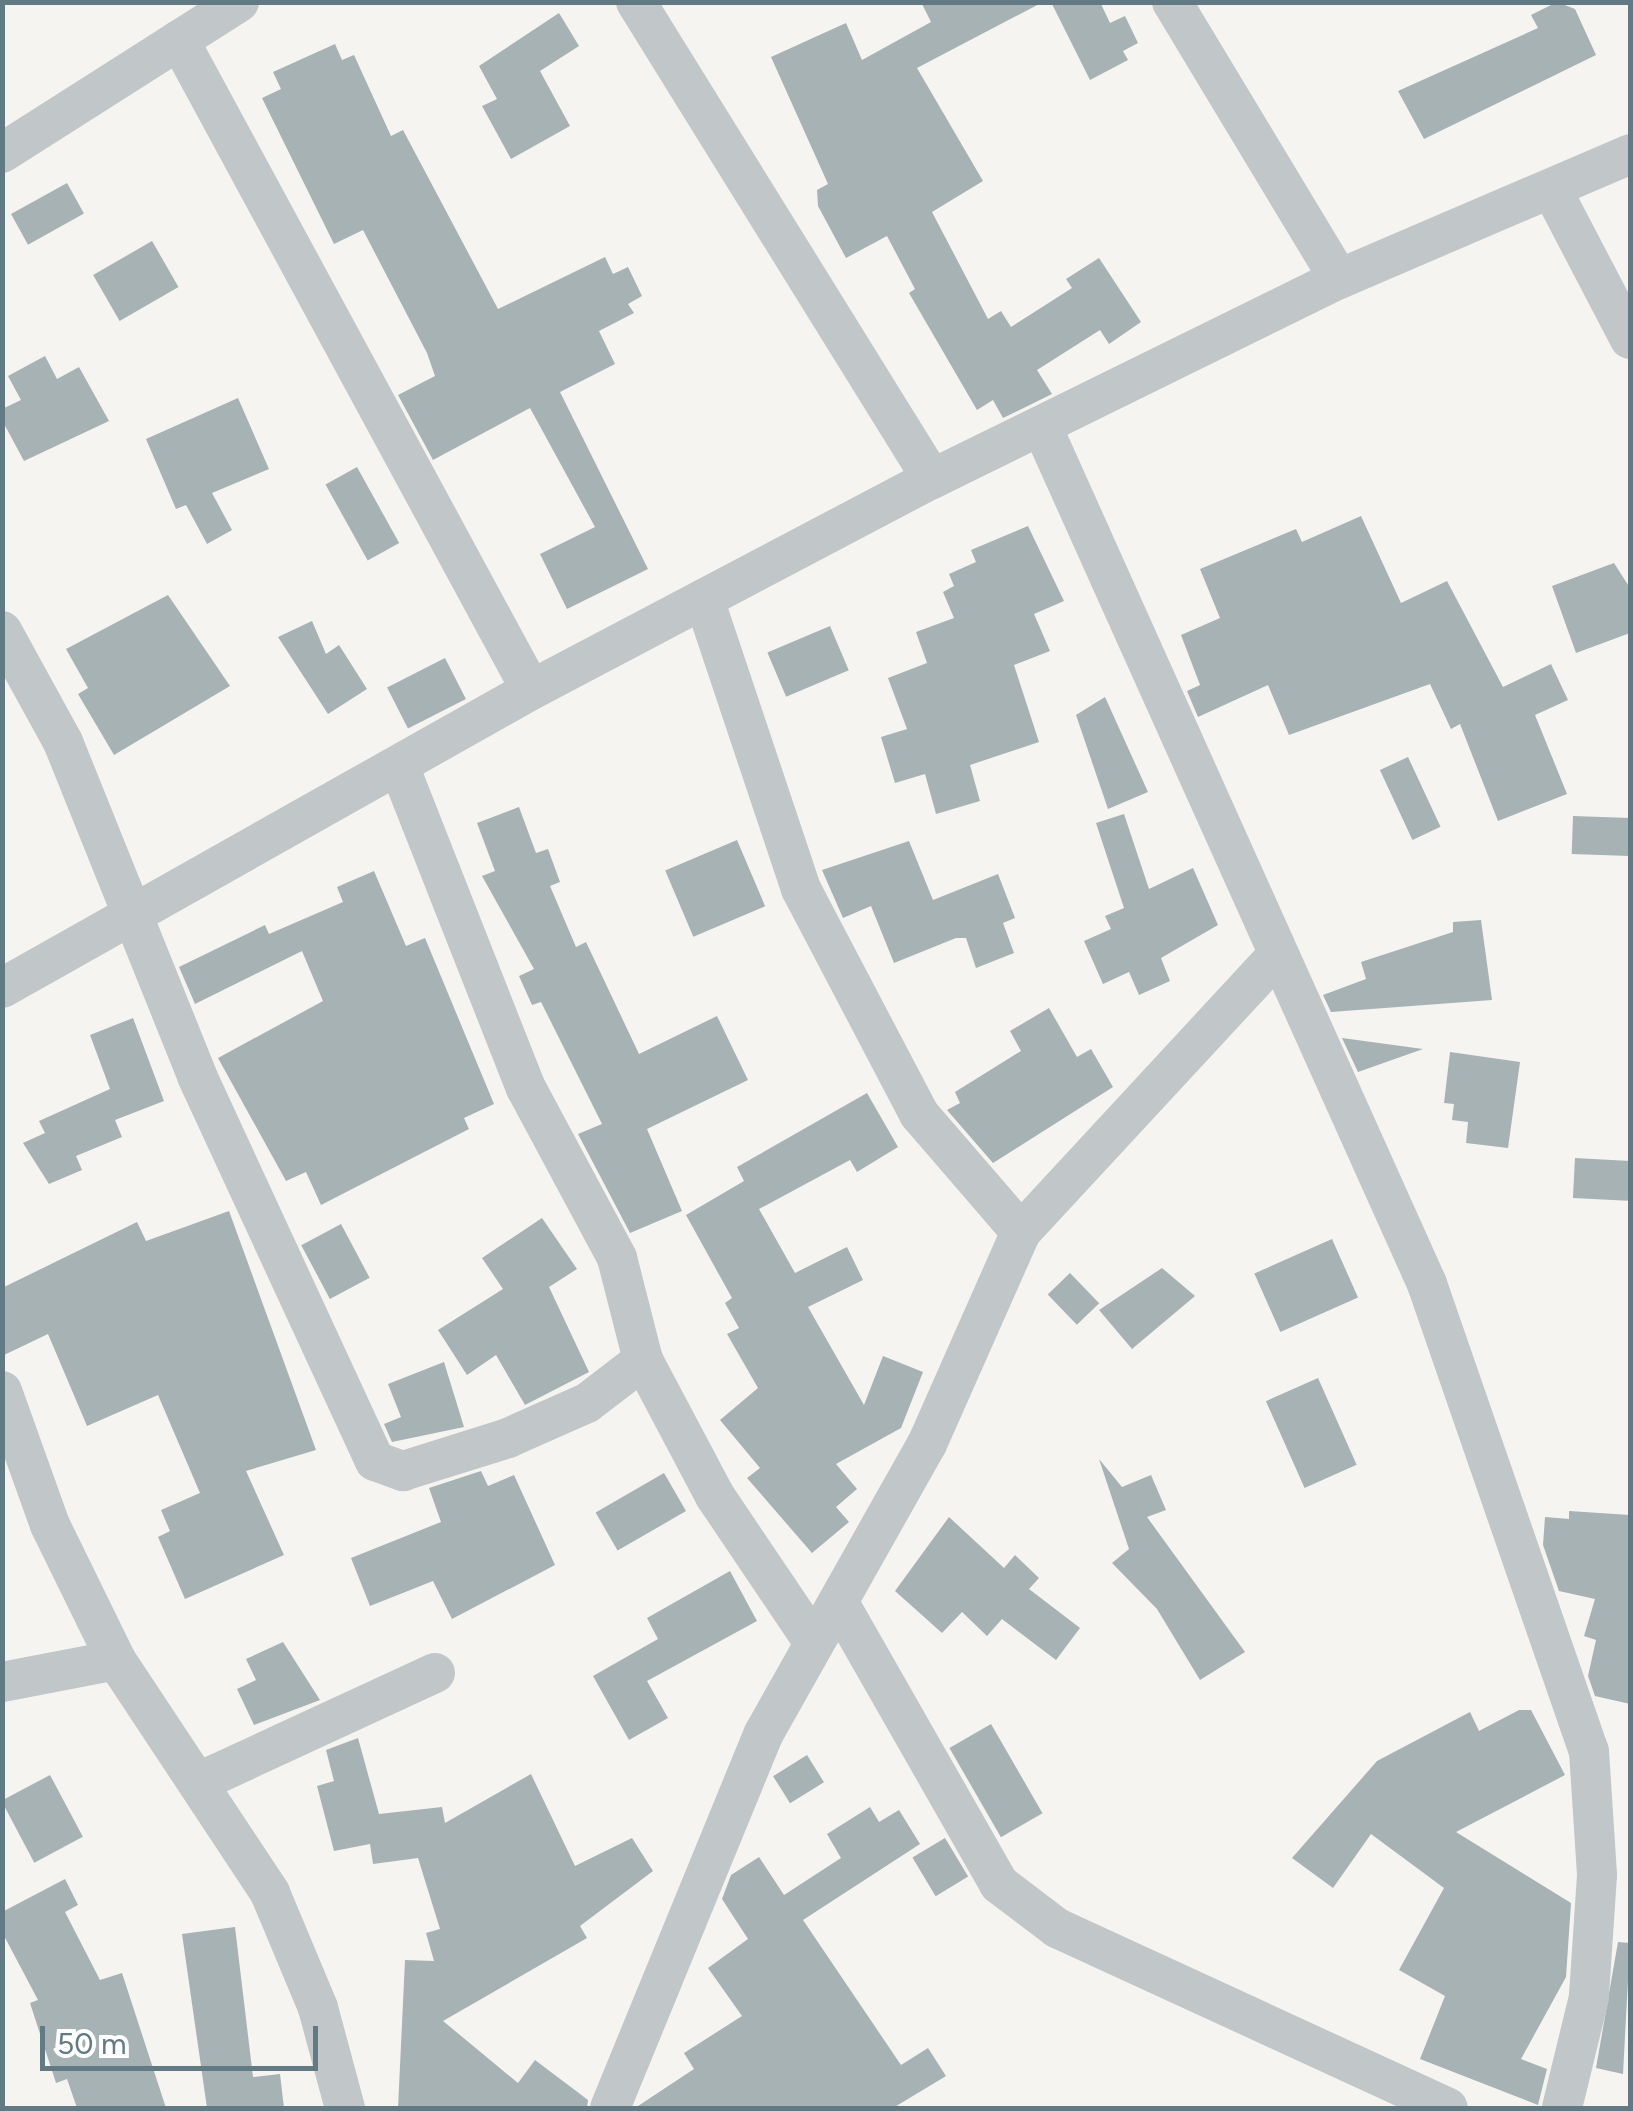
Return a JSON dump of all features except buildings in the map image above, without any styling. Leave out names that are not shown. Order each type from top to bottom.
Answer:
[{"type":"street","points":[[2,153],[240,2]]},
{"type":"street","points":[[636,2],[932,479]]},
{"type":"street","points":[[1172,2],[1340,279]]},
{"type":"street","points":[[179,40],[531,690]]},
{"type":"street","points":[[2,988],[531,690],[932,479],[1340,279],[1630,154]]},
{"type":"street","points":[[1552,190],[1630,339]]},
{"type":"street","points":[[1042,428],[1274,960],[1427,1284],[1589,1751],[1597,1875],[1589,1997],[1562,2108]]},
{"type":"street","points":[[704,599],[801,889],[919,1114],[1021,1232]]},
{"type":"street","points":[[2,631],[137,911],[197,1076],[375,1461],[403,1471],[508,1438],[588,1403],[643,1360]]},
{"type":"street","points":[[399,766],[526,1088],[617,1258],[643,1360],[715,1496],[812,1640]]},
{"type":"street","points":[[610,2108],[714,1842],[812,1640],[840,1605],[927,1444],[1021,1232],[1274,960]]},
{"type":"street","points":[[2,1391],[11,1451],[116,1660],[270,1893],[318,2008],[334,2103]]},
{"type":"street","points":[[840,1605],[999,1884],[1057,1928],[1448,2108]]},
{"type":"street","points":[[2,1682],[116,1660]]},
{"type":"street","points":[[199,1782],[435,1673]]}]
